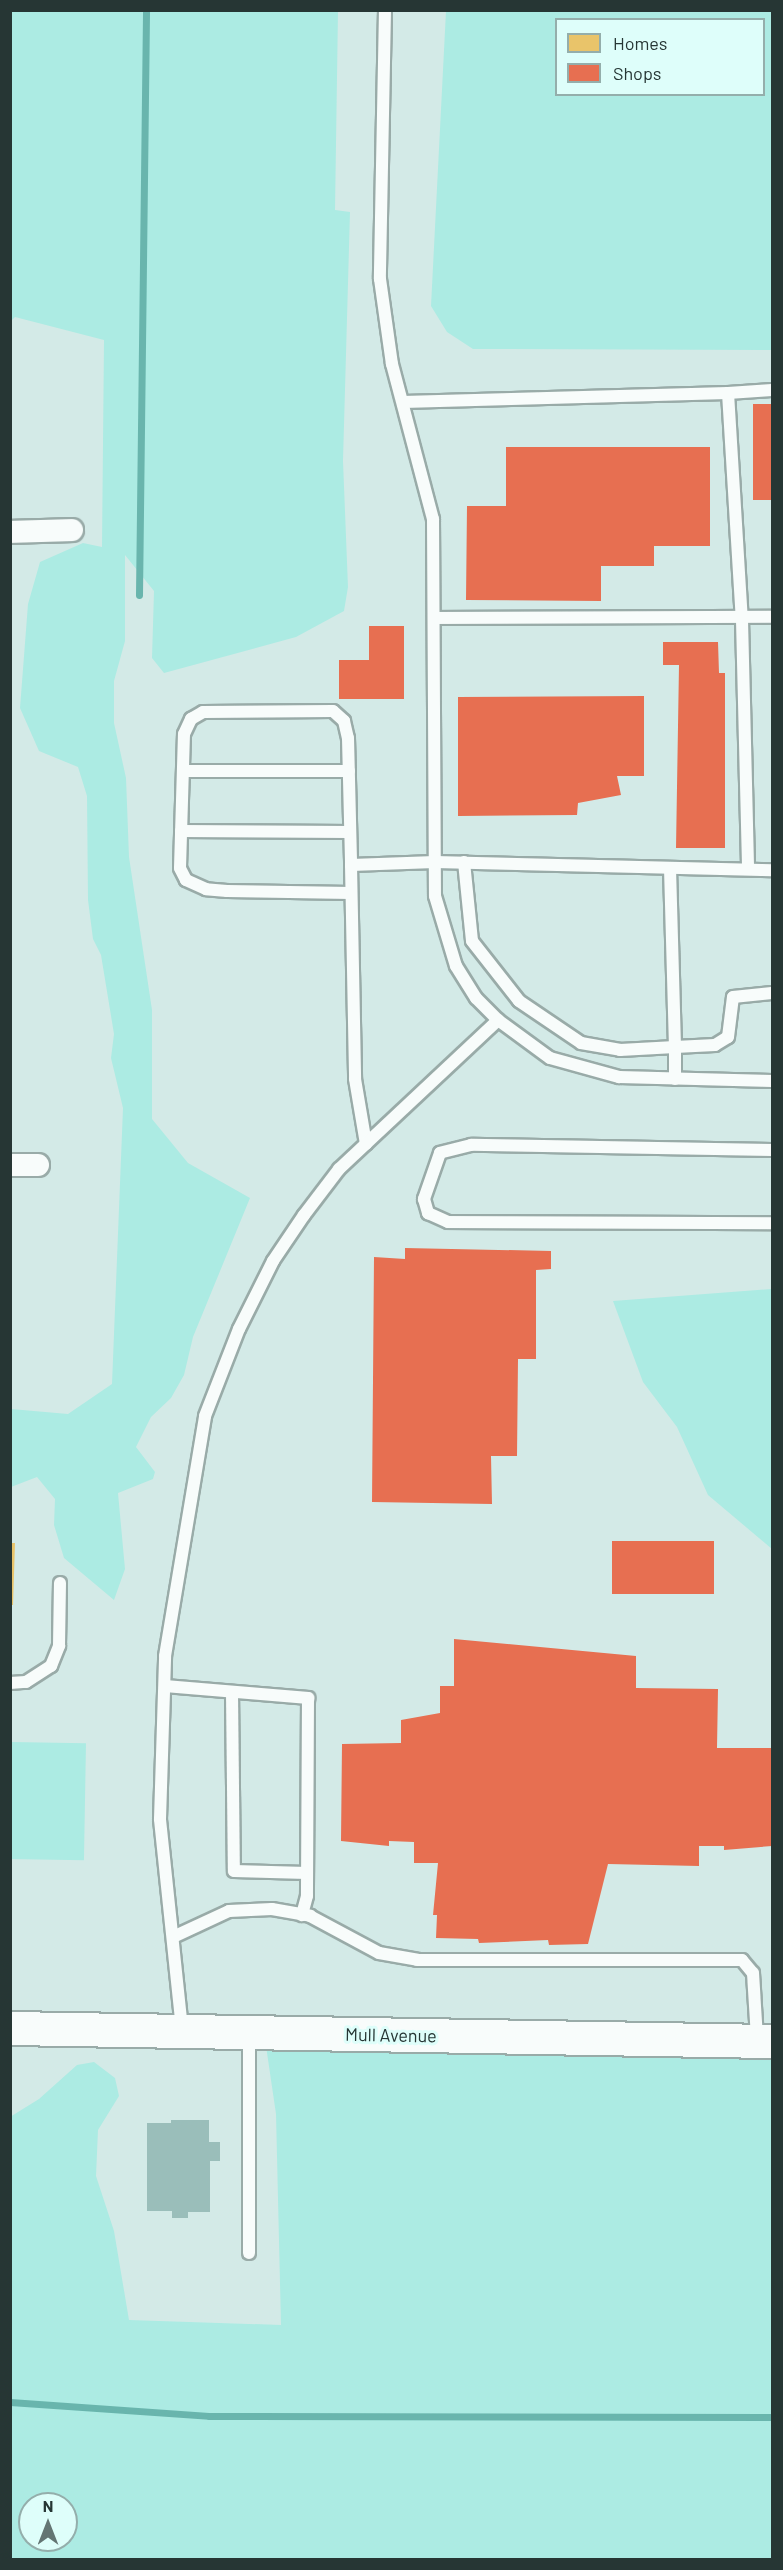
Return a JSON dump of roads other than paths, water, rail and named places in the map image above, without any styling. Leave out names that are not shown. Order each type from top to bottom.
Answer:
[{"type":"street","points":[[10,532],[72,530]]},
{"type":"street","points":[[10,1165],[38,1165]]},
{"type":"street","name":"Mull Avenue","points":[[10,2028],[765,2040]]},
{"type":"lane","points":[[385,10],[380,279],[392,364],[432,509],[435,618],[435,896],[456,966],[476,998],[498,1020],[550,1058],[604,1075],[772,1081]]},
{"type":"lane","points":[[403,402],[772,390]]},
{"type":"lane","points":[[728,393],[742,620],[748,869]]},
{"type":"lane","points":[[435,618],[742,620],[772,617]]},
{"type":"lane","points":[[351,893],[206,889],[186,880],[180,868],[184,734],[191,719],[203,712],[333,711],[344,721],[349,771],[355,1078],[366,1144]]},
{"type":"lane","points":[[183,771],[349,771]]},
{"type":"lane","points":[[181,831],[350,832]]},
{"type":"lane","points":[[351,865],[435,861],[772,870]]},
{"type":"lane","points":[[464,862],[472,941],[519,1001],[581,1043],[620,1050],[715,1046],[728,1037],[733,997],[772,993]]},
{"type":"lane","points":[[670,868],[675,1078]]},
{"type":"lane","points":[[183,2030],[160,1819],[165,1656],[206,1416],[239,1329],[273,1261],[339,1169],[498,1020]]},
{"type":"lane","points":[[772,1150],[471,1145],[440,1154],[424,1199],[428,1213],[448,1222],[772,1223]]},
{"type":"lane","points":[[10,1683],[26,1682],[51,1666],[59,1646],[60,1582]]},
{"type":"lane","points":[[165,1686],[308,1698],[307,1873],[302,1915]]},
{"type":"lane","points":[[232,1692],[234,1871],[307,1873]]},
{"type":"lane","points":[[173,1937],[229,1911],[272,1909],[302,1915],[379,1953],[417,1960],[742,1960],[753,1972],[765,2040]]},
{"type":"lane","points":[[249,2032],[249,2253]]},
{"type":"waterway","points":[[139,595],[146,10]]},
{"type":"waterway","points":[[10,2402],[209,2416],[772,2417]]}]
